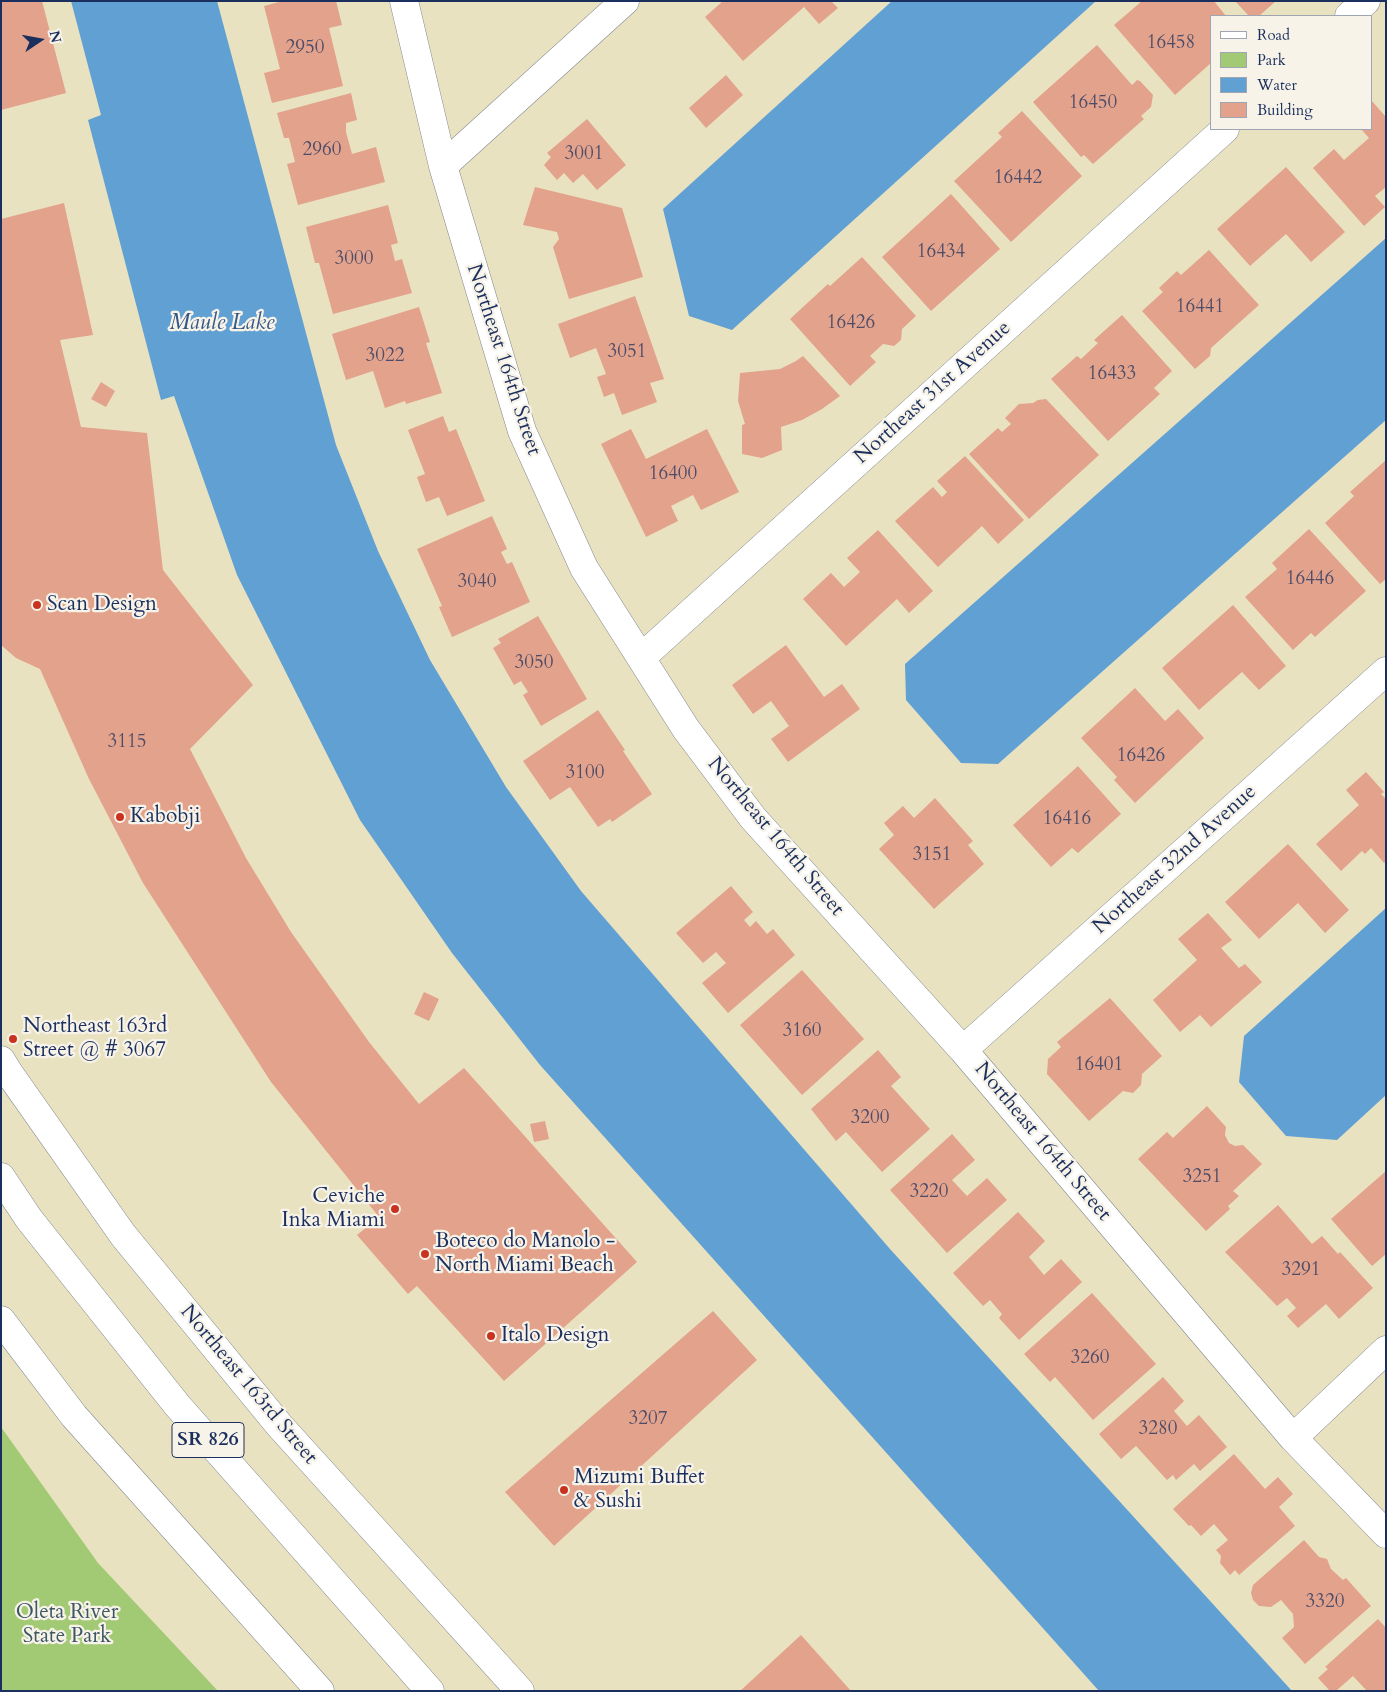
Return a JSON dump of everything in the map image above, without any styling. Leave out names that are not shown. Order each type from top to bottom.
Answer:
[{"type":"street","name":"Northeast 164th Street","points":[[404,1],[443,166],[522,431],[584,568],[642,657],[686,730],[754,818],[963,1050],[1293,1438],[1386,1534]]},
{"type":"street","points":[[443,166],[625,1]]},
{"type":"street","points":[[1351,15],[1366,1]]},
{"type":"street","name":"Northeast 31st Avenue","points":[[642,657],[1224,130]]},
{"type":"street","name":"Northeast 32nd Avenue","points":[[963,1050],[1386,671]]},
{"type":"street","name":"Northeast 163rd Street","points":[[1,1060],[123,1235],[273,1418],[520,1691]]},
{"type":"street","name":"SR 826","points":[[1,1177],[29,1219],[177,1405],[430,1691]]},
{"type":"street","points":[[1,1320],[74,1416],[320,1691]]},
{"type":"street","points":[[1293,1438],[1386,1350]]},
{"type":"green space","name":"Oleta River State Park","points":[[1,1427],[98,1563],[218,1691],[1,1691]]},
{"type":"water","name":"Maule Lake","points":[[71,1],[217,1],[336,445],[378,551],[430,660],[506,787],[581,891],[890,1249],[1292,1691],[1099,1691],[540,1065],[452,953],[360,820],[237,575],[174,396],[161,400],[88,120],[101,115]]},
{"type":"water","points":[[892,1],[1096,1],[732,330],[689,316],[663,209]]},
{"type":"water","points":[[1386,238],[1386,420],[998,764],[961,763],[906,700],[905,664]]},
{"type":"water","points":[[1386,908],[1386,1095],[1337,1140],[1286,1136],[1239,1082],[1244,1036]]},
{"type":"building","points":[[1,1],[42,1],[66,93],[1,110]]},
{"type":"building","points":[[283,1],[336,1],[342,25],[329,28],[343,86],[272,103],[264,73],[280,69],[264,6]]},
{"type":"building","points":[[723,1],[831,1],[838,8],[819,24],[804,7],[743,61],[705,17]]},
{"type":"building","points":[[1142,1],[1214,1],[1225,15],[1210,15],[1210,64],[1175,95],[1114,25]]},
{"type":"building","points":[[1235,1],[1276,1],[1260,15],[1248,15]]},
{"type":"building","points":[[1097,45],[1132,85],[1137,80],[1140,81],[1153,95],[1151,107],[1141,116],[1144,119],[1093,164],[1084,155],[1081,157],[1033,102]]},
{"type":"building","points":[[726,75],[743,95],[706,128],[689,108]]},
{"type":"building","points":[[351,93],[357,120],[346,123],[346,132],[352,154],[376,147],[385,182],[298,205],[287,164],[295,162],[289,138],[284,138],[277,113]]},
{"type":"building","points":[[1372,101],[1386,117],[1386,187],[1375,196],[1385,207],[1364,226],[1313,168],[1334,149],[1344,160],[1369,138],[1362,130],[1372,130]]},
{"type":"building","points":[[1022,111],[1082,176],[1011,242],[954,181],[1002,137],[998,133]]},
{"type":"building","points":[[587,119],[626,165],[597,190],[583,174],[573,183],[564,173],[557,180],[544,165],[551,157],[547,153]]},
{"type":"building","points":[[1286,167],[1345,232],[1311,262],[1286,234],[1250,266],[1217,229]]},
{"type":"building","points":[[535,187],[622,208],[643,277],[569,299],[553,247],[559,239],[557,232],[523,225]]},
{"type":"building","points":[[951,194],[1000,249],[931,311],[882,257]]},
{"type":"building","points":[[64,203],[93,335],[60,340],[81,427],[147,433],[163,570],[253,685],[190,749],[246,858],[291,932],[369,1042],[419,1104],[464,1068],[637,1262],[504,1381],[417,1286],[408,1294],[357,1235],[379,1217],[271,1082],[143,883],[89,779],[40,669],[16,658],[1,645],[1,219]]},
{"type":"building","points":[[388,205],[398,243],[391,245],[395,261],[402,259],[412,293],[333,314],[319,263],[315,263],[306,227]]},
{"type":"building","points":[[1209,250],[1259,305],[1211,348],[1210,356],[1195,369],[1142,311],[1163,292],[1159,288],[1177,271],[1181,275]]},
{"type":"building","points":[[862,257],[916,316],[902,329],[901,340],[894,346],[883,344],[870,356],[876,362],[850,386],[790,319],[828,284],[830,286]]},
{"type":"building","points":[[635,296],[664,379],[650,383],[657,402],[622,415],[614,393],[604,397],[597,377],[606,374],[596,348],[570,358],[558,324]]},
{"type":"building","points":[[419,307],[430,342],[426,343],[442,393],[406,404],[405,401],[385,408],[373,371],[346,380],[332,334]]},
{"type":"building","points":[[1122,315],[1172,371],[1154,388],[1160,394],[1108,441],[1051,379],[1077,356],[1081,359],[1098,343],[1094,340]]},
{"type":"building","points":[[803,356],[840,396],[802,420],[781,427],[782,450],[762,458],[742,454],[742,425],[745,424],[738,401],[740,373],[780,369]]},
{"type":"building","points":[[101,382],[115,391],[106,407],[91,399]]},
{"type":"building","points":[[1046,399],[1099,455],[1029,519],[969,454],[998,428],[1002,432],[1011,424],[1005,418],[1019,404],[1033,403]]},
{"type":"building","points":[[443,416],[449,432],[456,429],[485,501],[447,516],[439,497],[426,502],[417,477],[425,474],[408,430]]},
{"type":"building","points":[[631,429],[646,459],[707,429],[739,492],[701,510],[693,495],[671,506],[678,521],[646,537],[601,444]]},
{"type":"building","points":[[965,456],[1024,520],[998,544],[982,526],[938,567],[895,521],[933,487],[942,497],[947,492],[937,481]]},
{"type":"building","points":[[1386,460],[1386,579],[1380,584],[1325,523],[1354,496],[1350,492]]},
{"type":"building","points":[[492,516],[507,549],[501,552],[507,564],[512,562],[530,602],[452,637],[439,607],[442,606],[417,549]]},
{"type":"building","points":[[1309,529],[1366,591],[1315,637],[1311,633],[1293,650],[1245,597],[1277,569],[1272,563]]},
{"type":"building","points":[[878,530],[933,591],[909,613],[897,599],[846,646],[803,599],[831,573],[844,587],[860,572],[847,558]]},
{"type":"building","points":[[1233,605],[1286,666],[1259,690],[1242,672],[1199,710],[1162,668]]},
{"type":"building","points":[[538,616],[587,699],[541,726],[523,695],[528,692],[521,681],[514,685],[493,648],[501,643],[498,639]]},
{"type":"building","points":[[786,645],[824,697],[842,684],[860,709],[788,762],[771,739],[789,726],[771,701],[753,714],[732,685]]},
{"type":"building","points":[[1135,688],[1165,721],[1178,709],[1204,738],[1135,803],[1114,780],[1117,777],[1081,738]]},
{"type":"building","points":[[598,710],[652,794],[612,822],[610,819],[598,827],[570,787],[550,800],[523,761]]},
{"type":"building","points":[[1078,766],[1121,814],[1078,853],[1072,848],[1051,867],[1013,825]]},
{"type":"building","points":[[1366,772],[1384,792],[1381,794],[1386,799],[1386,861],[1384,863],[1371,848],[1365,854],[1362,851],[1341,871],[1316,844],[1359,805],[1346,790]]},
{"type":"building","points":[[935,798],[973,841],[968,845],[984,864],[934,909],[879,849],[894,835],[884,823],[903,806],[914,818]]},
{"type":"building","points":[[1288,844],[1349,910],[1325,933],[1298,903],[1259,939],[1225,902]]},
{"type":"building","points":[[731,886],[753,912],[744,920],[750,927],[756,921],[767,934],[773,929],[795,955],[728,1013],[702,983],[726,963],[716,952],[703,963],[676,933]]},
{"type":"building","points":[[1208,913],[1232,940],[1221,948],[1239,968],[1245,964],[1262,982],[1211,1027],[1200,1015],[1180,1032],[1153,1000],[1197,960],[1178,939]]},
{"type":"building","points":[[802,970],[864,1039],[802,1095],[740,1025]]},
{"type":"building","points":[[424,992],[439,999],[429,1021],[414,1014]]},
{"type":"building","points":[[1110,998],[1162,1056],[1142,1074],[1141,1085],[1133,1093],[1123,1091],[1089,1121],[1047,1074],[1048,1059],[1061,1047],[1057,1042]]},
{"type":"building","points":[[878,1050],[901,1077],[891,1086],[930,1129],[882,1172],[846,1132],[836,1141],[811,1109]]},
{"type":"building","points":[[1207,1106],[1226,1127],[1225,1135],[1229,1143],[1235,1146],[1243,1145],[1262,1164],[1233,1191],[1239,1196],[1228,1206],[1230,1209],[1206,1231],[1138,1159],[1167,1132],[1173,1138]]},
{"type":"building","points":[[545,1121],[549,1139],[534,1142],[530,1124]]},
{"type":"building","points":[[952,1134],[975,1160],[952,1180],[967,1196],[987,1178],[1007,1200],[947,1253],[890,1190]]},
{"type":"building","points":[[1386,1171],[1386,1254],[1372,1266],[1331,1219]]},
{"type":"building","points":[[1278,1205],[1312,1244],[1322,1236],[1338,1254],[1340,1252],[1373,1288],[1339,1319],[1326,1304],[1298,1328],[1287,1316],[1296,1308],[1287,1298],[1277,1306],[1225,1252]]},
{"type":"building","points":[[1018,1212],[1045,1241],[1029,1257],[1044,1275],[1061,1259],[1082,1282],[1019,1340],[999,1318],[1002,1314],[990,1300],[983,1306],[953,1273]]},
{"type":"building","points":[[1092,1293],[1156,1364],[1093,1420],[1055,1377],[1050,1382],[1024,1354]]},
{"type":"building","points":[[713,1311],[757,1360],[554,1546],[505,1492]]},
{"type":"building","points":[[1163,1377],[1184,1401],[1174,1411],[1187,1426],[1199,1415],[1227,1447],[1200,1471],[1194,1464],[1176,1480],[1173,1475],[1167,1480],[1136,1446],[1121,1459],[1099,1434]]},
{"type":"building","points":[[1234,1454],[1265,1489],[1278,1477],[1293,1494],[1279,1507],[1295,1526],[1239,1575],[1235,1570],[1230,1575],[1220,1563],[1221,1556],[1216,1550],[1228,1540],[1214,1524],[1201,1536],[1173,1509]]},
{"type":"building","points":[[1304,1540],[1319,1557],[1327,1559],[1331,1569],[1343,1580],[1346,1578],[1371,1606],[1305,1664],[1282,1638],[1294,1627],[1293,1614],[1281,1600],[1271,1607],[1259,1606],[1253,1600],[1251,1593],[1253,1585]]},
{"type":"building","points":[[1378,1619],[1386,1628],[1386,1691],[1367,1691],[1353,1676],[1336,1691],[1330,1691],[1318,1678],[1328,1669],[1325,1667]]},
{"type":"building","points":[[801,1635],[851,1691],[740,1691]]},
{"type":"place","name":"Scan Design","points":[[37,605]]},
{"type":"place","name":"Kabobji","points":[[120,817]]},
{"type":"place","name":"Northeast 163rd Street @ # 3067","points":[[13,1039]]},
{"type":"place","name":"Ceviche Inka Miami","points":[[395,1209]]},
{"type":"place","name":"Boteco do Manolo - North Miami Beach","points":[[425,1254]]},
{"type":"place","name":"Italo Design","points":[[491,1336]]},
{"type":"place","name":"Mizumi Buffet & Sushi","points":[[564,1490]]}]
